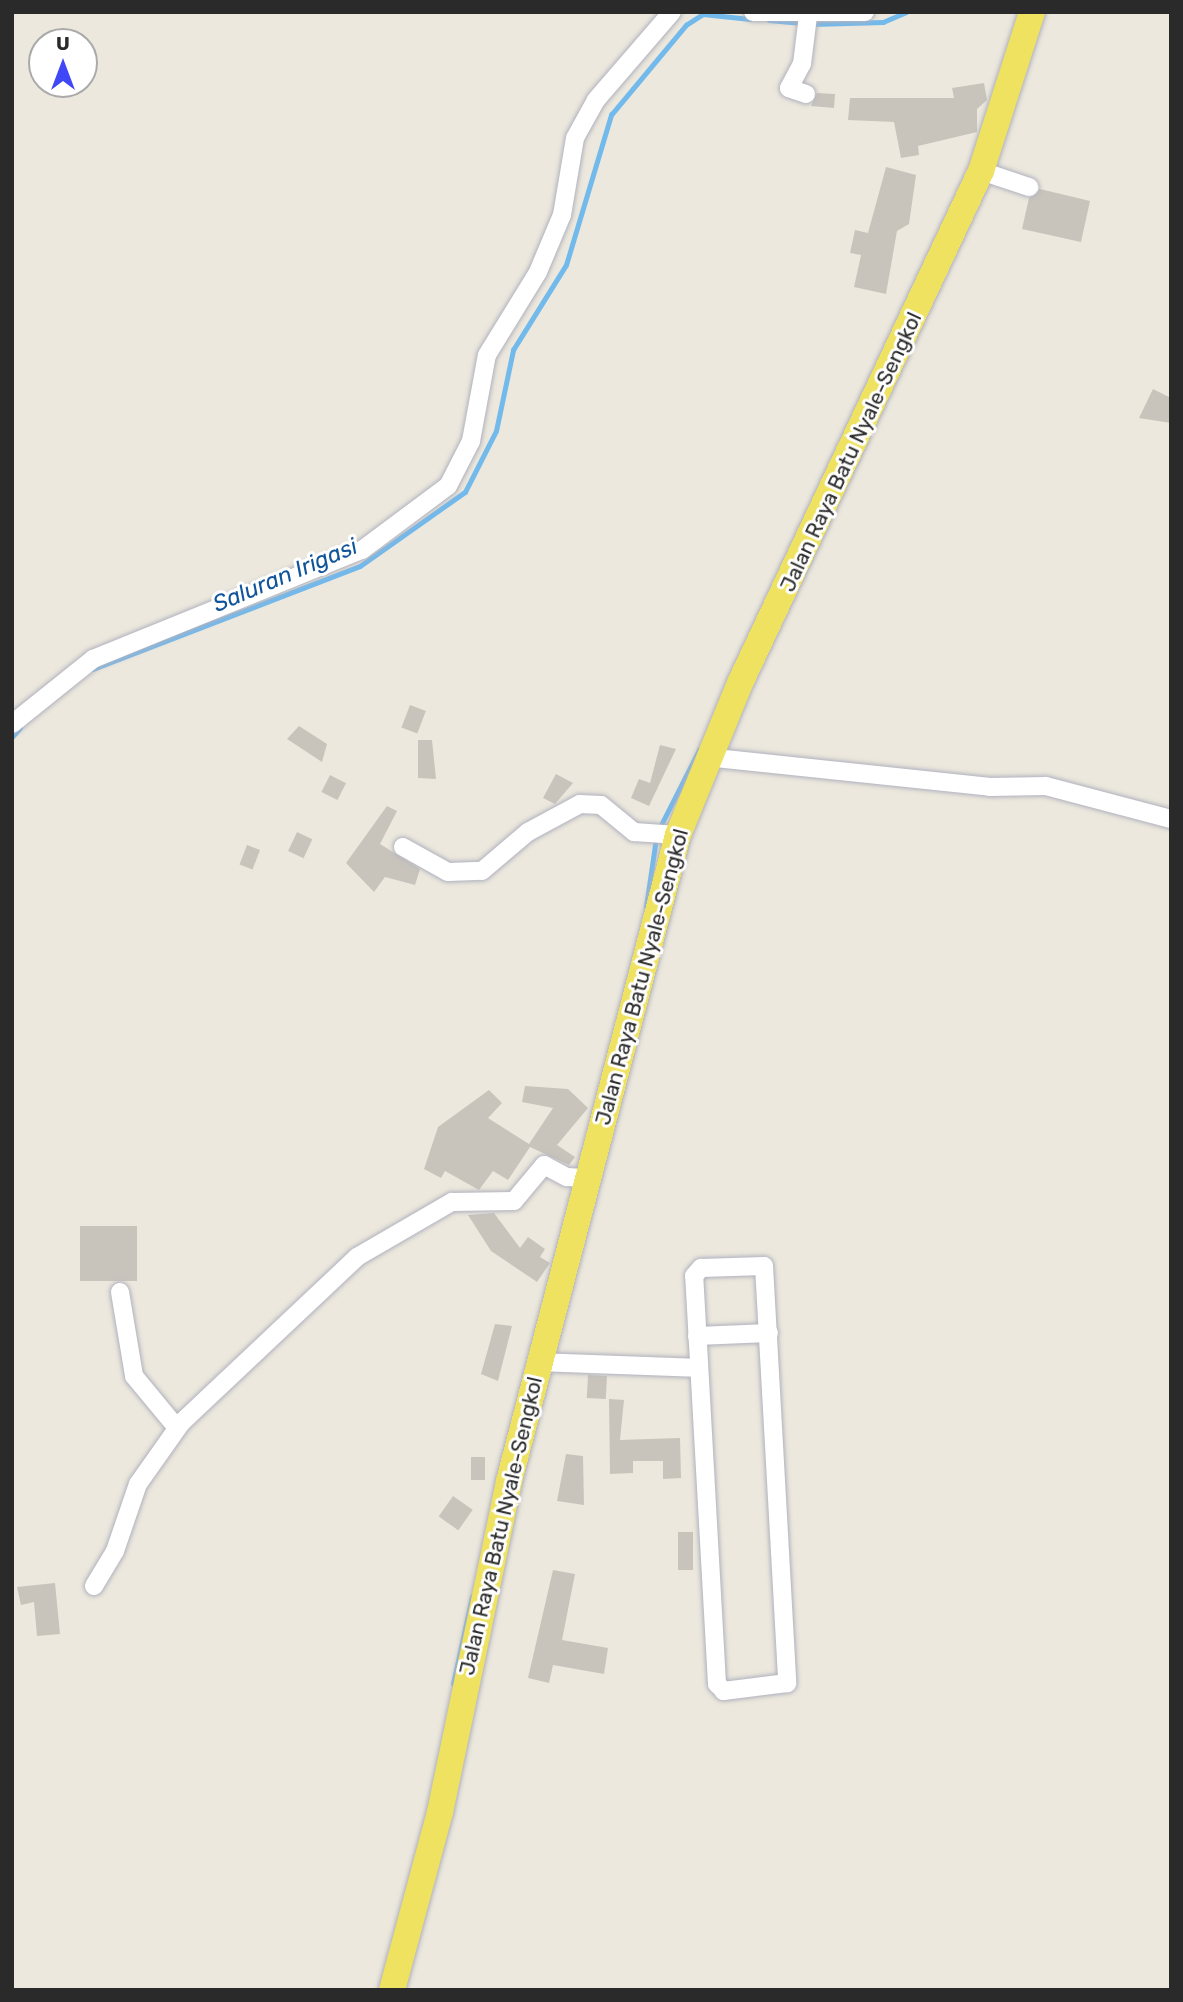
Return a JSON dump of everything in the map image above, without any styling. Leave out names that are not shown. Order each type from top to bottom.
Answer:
[{"type":"main road","name":"Jalan Raya Batu Nyale-Sengkol","points":[[392,1990],[428,1863],[468,1657],[540,1362],[678,835],[706,757],[981,171],[1032,12]]},
{"type":"street","points":[[12,724],[93,659],[362,550],[448,486],[471,441],[492,342],[533,281],[562,215],[575,138],[597,100],[672,12]]},
{"type":"street","points":[[753,12],[808,16],[865,12]]},
{"type":"street","points":[[806,94],[789,88],[802,64],[808,16]]},
{"type":"street","points":[[981,171],[1029,187]]},
{"type":"street","points":[[706,757],[1001,788],[1046,786],[1171,819]]},
{"type":"street","points":[[403,847],[448,872],[482,871],[528,832],[580,804],[601,805],[634,832],[678,835]]},
{"type":"street","points":[[94,1586],[115,1551],[138,1484],[177,1428],[357,1257],[432,1211],[470,1198],[508,1204],[544,1165],[567,1177],[589,1178]]},
{"type":"street","points":[[764,1266],[769,1333],[784,1687],[724,1691],[717,1684],[694,1276],[701,1268],[764,1266]]},
{"type":"street","points":[[120,1292],[134,1376],[177,1428]]},
{"type":"street","points":[[697,1336],[769,1333]]},
{"type":"street","points":[[540,1362],[699,1368]]},
{"type":"building","points":[[984,83],[987,100],[977,109],[977,132],[918,146],[919,155],[901,158],[894,122],[848,120],[850,98],[954,98],[952,88]]},
{"type":"building","points":[[817,93],[835,94],[834,108],[811,106]]},
{"type":"building","points":[[886,167],[916,175],[909,224],[897,231],[886,294],[854,287],[861,255],[850,253],[855,230],[868,233]]},
{"type":"building","points":[[1040,189],[1090,201],[1081,242],[1022,229],[1029,198]]},
{"type":"building","points":[[1153,389],[1171,398],[1171,423],[1139,418]]},
{"type":"building","points":[[410,705],[426,711],[417,733],[401,727]]},
{"type":"building","points":[[299,726],[327,744],[322,762],[287,739]]},
{"type":"building","points":[[418,740],[432,740],[436,779],[418,778]]},
{"type":"building","points":[[660,745],[676,749],[649,806],[631,798],[639,779],[650,783]]},
{"type":"building","points":[[556,774],[573,783],[555,804],[543,798]]},
{"type":"building","points":[[330,775],[346,783],[337,800],[321,792]]},
{"type":"building","points":[[387,806],[397,811],[380,844],[420,869],[415,885],[385,877],[374,892],[346,863]]},
{"type":"building","points":[[297,832],[312,839],[304,858],[288,851]]},
{"type":"building","points":[[247,845],[260,850],[253,870],[239,865]]},
{"type":"building","points":[[525,1086],[568,1089],[588,1108],[557,1145],[575,1157],[569,1165],[530,1147],[508,1180],[493,1171],[479,1190],[445,1171],[441,1178],[424,1169],[438,1127],[489,1090],[502,1103],[488,1118],[529,1144],[553,1108],[522,1102]]},
{"type":"building","points":[[494,1213],[520,1248],[528,1237],[545,1249],[540,1257],[550,1263],[537,1282],[491,1251],[468,1215]]},
{"type":"building","points":[[80,1226],[137,1226],[137,1281],[80,1281]]},
{"type":"building","points":[[495,1324],[512,1326],[498,1381],[481,1374]]},
{"type":"building","points":[[588,1375],[607,1376],[606,1399],[587,1398]]},
{"type":"building","points":[[609,1399],[624,1400],[620,1440],[680,1438],[681,1478],[663,1479],[663,1461],[633,1461],[633,1473],[610,1474]]},
{"type":"building","points":[[566,1454],[583,1456],[584,1505],[557,1501]]},
{"type":"building","points":[[471,1457],[485,1457],[485,1480],[471,1480]]},
{"type":"building","points":[[453,1496],[473,1510],[458,1530],[439,1516]]},
{"type":"building","points":[[678,1532],[693,1532],[693,1570],[678,1570]]},
{"type":"building","points":[[553,1570],[575,1574],[562,1640],[608,1648],[604,1674],[553,1665],[549,1683],[528,1678]]},
{"type":"building","points":[[55,1583],[60,1634],[37,1636],[34,1602],[21,1605],[17,1587]]},
{"type":"waterway","name":"Saluran Irigasi","points":[[811,24],[883,22],[906,12]]},
{"type":"waterway","name":"Saluran Irigasi","points":[[93,669],[360,566],[465,492],[496,431],[513,350],[566,265],[611,115],[686,25],[703,14],[750,19]]},
{"type":"waterway","name":"Saluran Irigasi","points":[[769,20],[802,23]]},
{"type":"waterway","name":"Saluran Irigasi","points":[[12,737],[20,728]]},
{"type":"waterway","points":[[662,823],[699,750]]},
{"type":"waterway","points":[[646,907],[655,845]]},
{"type":"waterway","points":[[453,1684],[472,1597]]}]
